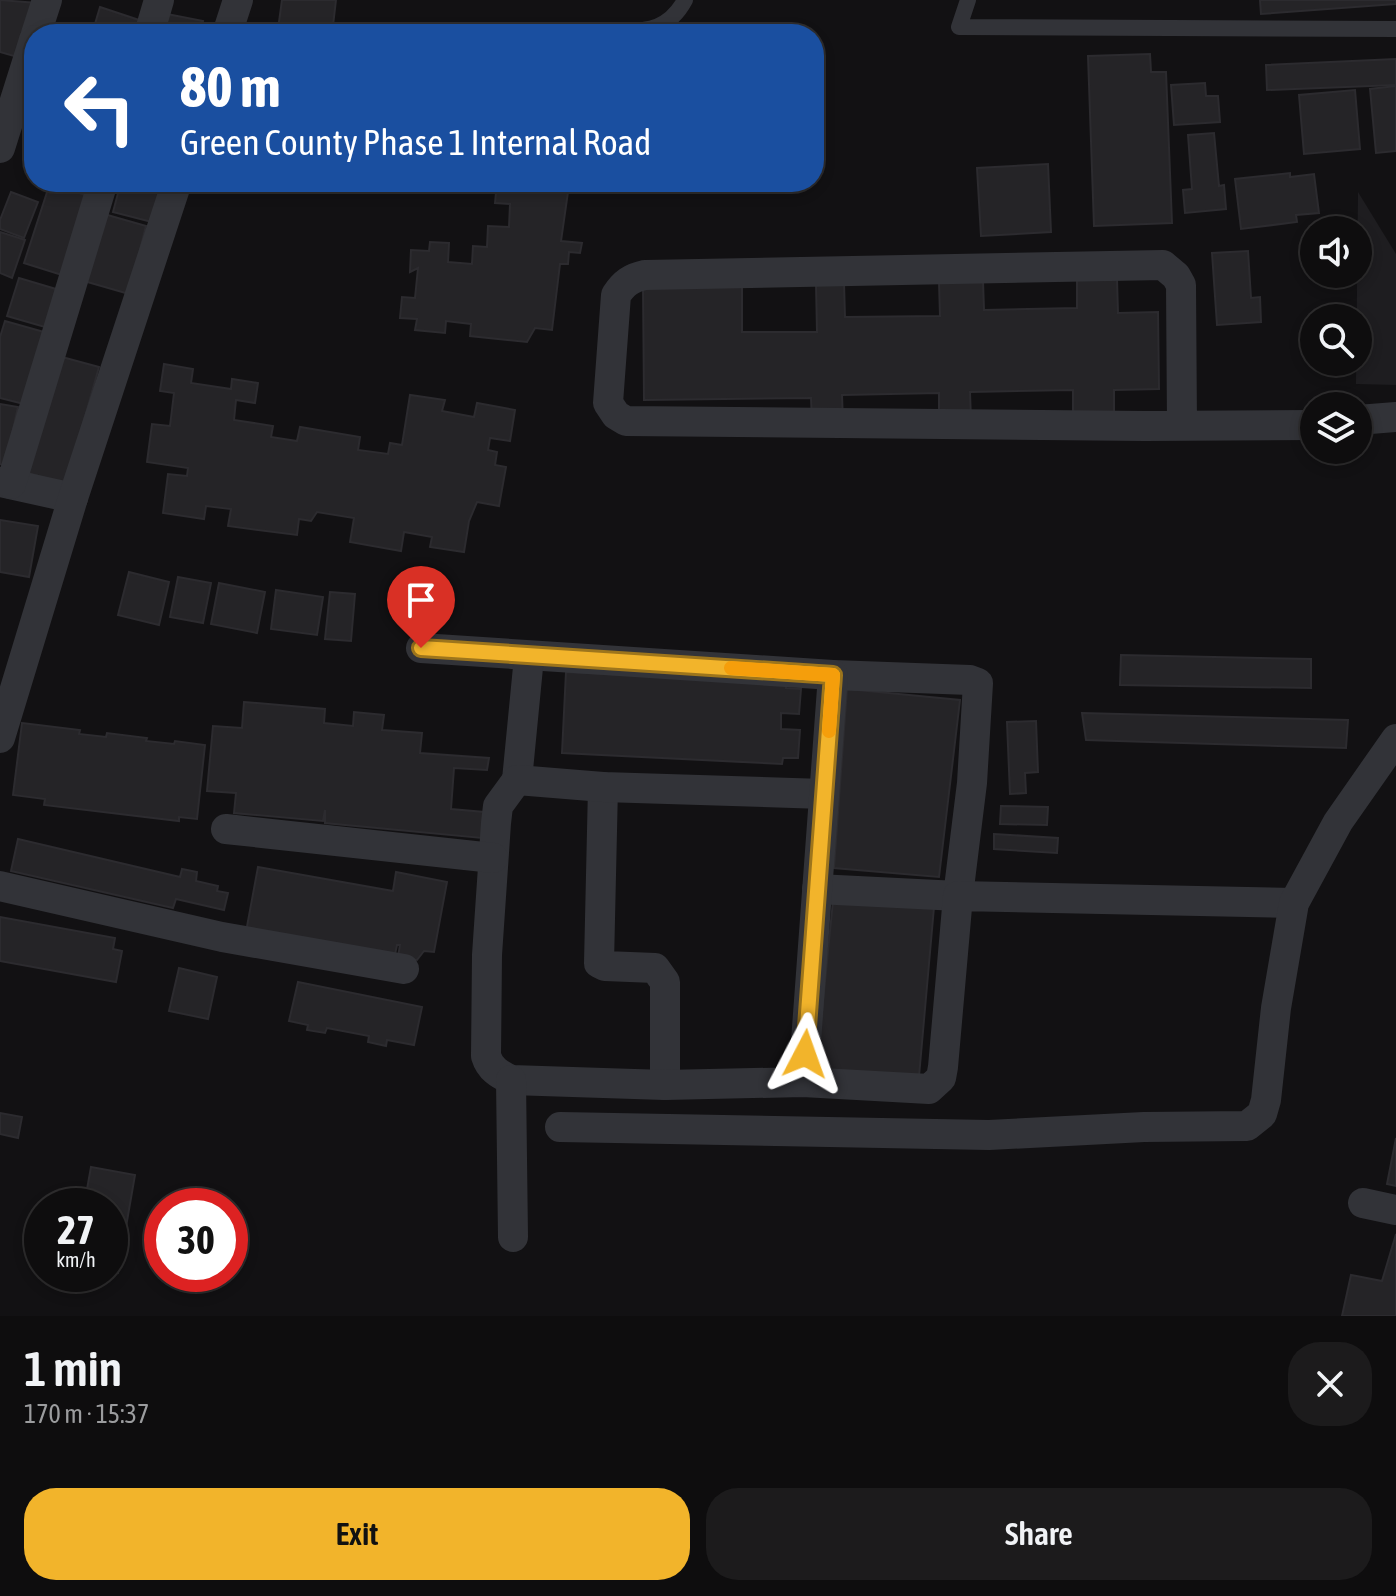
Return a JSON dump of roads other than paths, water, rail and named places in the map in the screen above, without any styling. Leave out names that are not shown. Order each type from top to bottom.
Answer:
[{"type":"street","points":[[39,24],[47,0]]},
{"type":"street","points":[[152,24],[159,0]]},
{"type":"street","points":[[230,24],[238,0]]},
{"type":"street","points":[[0,148],[24,72]]},
{"type":"street","points":[[73,498],[6,483],[100,192]]},
{"type":"street","points":[[0,738],[73,498],[174,192]]},
{"type":"street","points":[[1182,426],[1181,285],[1163,265],[645,275],[623,284],[616,295],[608,403],[616,415],[626,421],[1182,426],[1300,425]]},
{"type":"street","points":[[1372,419],[1396,417]]},
{"type":"street","points":[[421,648],[833,675],[970,680],[978,683],[972,783],[958,896],[943,1067],[936,1085],[921,1090],[803,1082],[665,1085],[511,1080],[496,1072],[486,1056],[487,955],[493,858],[498,806],[517,780],[529,657]]},
{"type":"street","points":[[803,1082],[833,675]]},
{"type":"street","points":[[560,1127],[989,1135],[1144,1127],[1247,1126],[1262,1114],[1266,1100],[1276,1008],[1294,903],[1338,822],[1396,739]]},
{"type":"street","points":[[517,780],[603,787],[824,794]]},
{"type":"street","points":[[603,787],[599,963],[605,966],[655,968],[661,974],[665,982],[665,1085]]},
{"type":"street","points":[[226,829],[493,858]]},
{"type":"street","points":[[0,886],[222,937],[404,969]]},
{"type":"street","points":[[817,889],[958,896],[1294,903]]},
{"type":"street","points":[[511,1080],[513,1237]]},
{"type":"street","points":[[1363,1203],[1396,1210]]},
{"type":"lane","points":[[662,24],[671,20],[685,0]]},
{"type":"lane","points":[[968,0],[959,27],[1396,29]]}]
